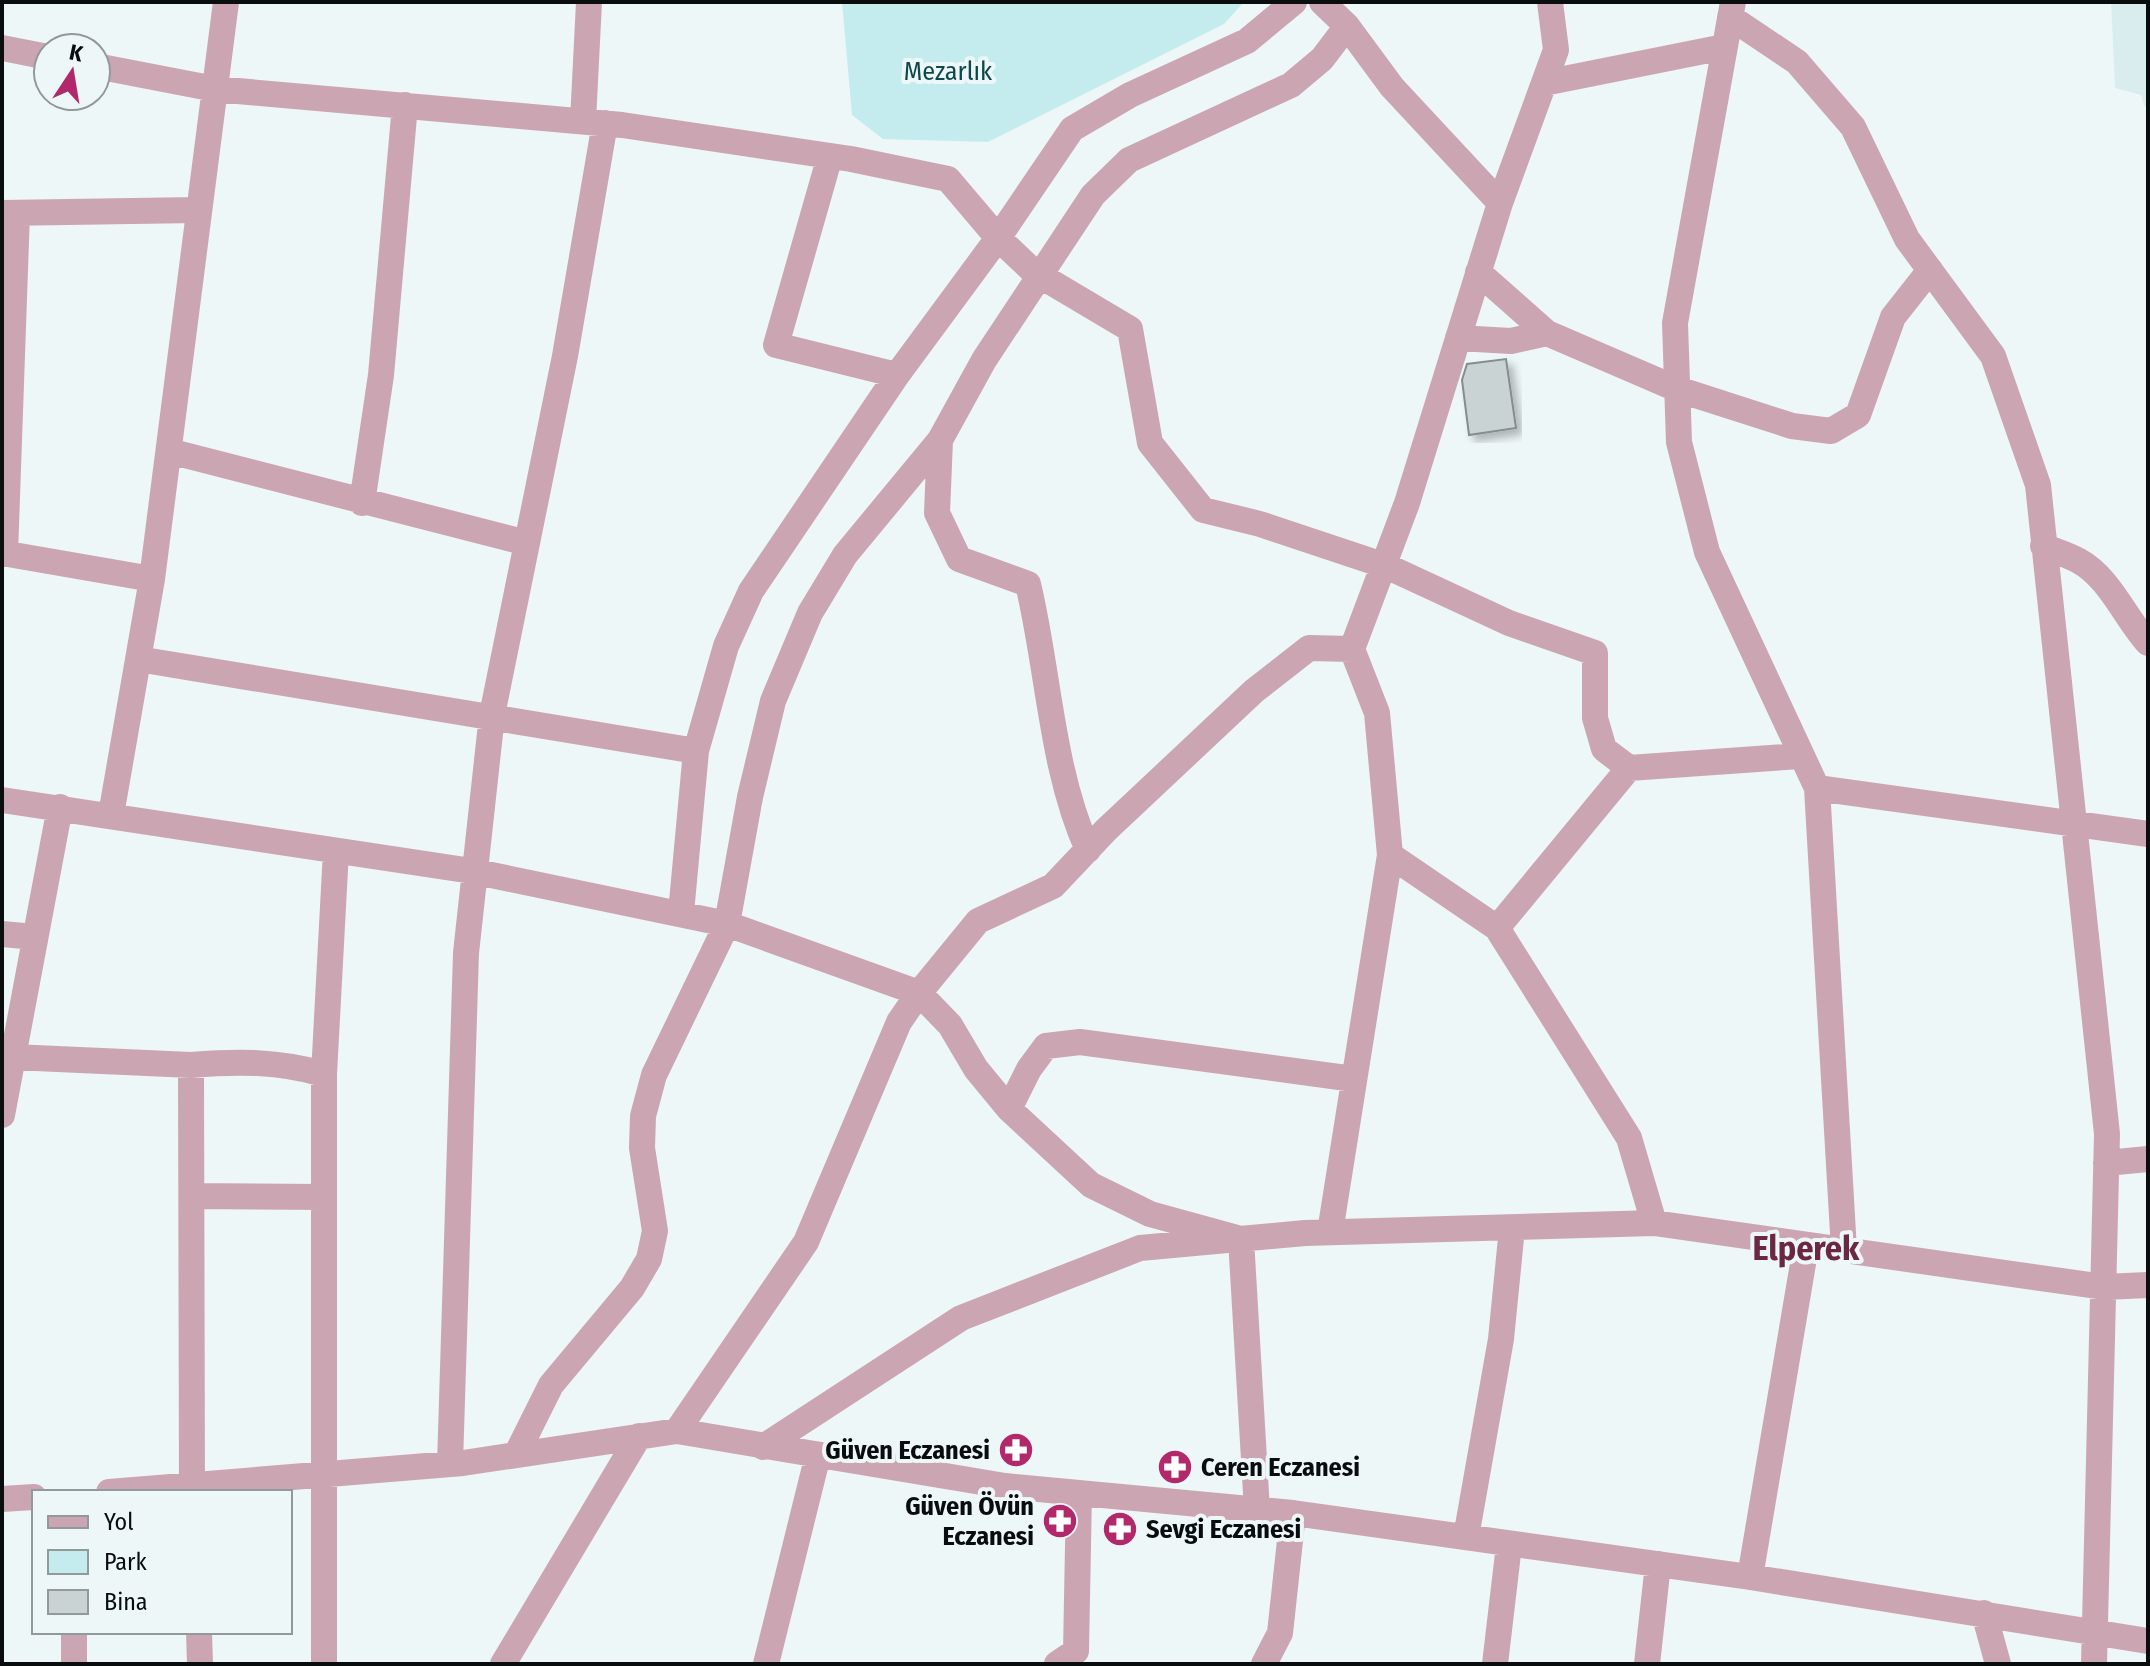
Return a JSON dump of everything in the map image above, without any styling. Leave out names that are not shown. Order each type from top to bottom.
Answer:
[{"type":"street","points":[[111,815],[152,579],[226,2]]},
{"type":"street","points":[[450,1464],[462,1062],[472,871],[492,715],[565,356],[594,122],[589,2]]},
{"type":"street","points":[[681,913],[696,751],[726,646],[751,591],[897,375],[998,238],[1072,129],[1130,95],[1247,41],[1294,2]]},
{"type":"street","points":[[1322,2],[1347,26],[1392,87],[1500,203]]},
{"type":"street","points":[[1330,1232],[1390,855],[1377,713],[1352,649],[1386,566],[1500,203],[1556,50],[1550,2]]},
{"type":"street","points":[[1844,1250],[1817,788],[1707,552],[1679,442],[1675,323],[1732,9],[1797,62],[1853,127],[1907,239],[1993,356],[2038,485],[2071,821],[2107,1134],[2094,1664]]},
{"type":"street","points":[[516,1455],[551,1385],[632,1288],[649,1259],[655,1231],[642,1148],[643,1116],[654,1075],[727,924],[750,797],[773,701],[810,613],[845,555],[940,440],[984,360],[1093,195],[1129,160],[1291,85],[1322,59],[1347,26]]},
{"type":"street","points":[[1544,83],[1724,47]]},
{"type":"street","points":[[2,48],[32,54]]},
{"type":"street","points":[[112,69],[215,89],[594,122],[830,156],[948,179],[998,238],[1039,275],[1130,329],[1150,443],[1203,510],[1260,524],[1386,566],[1509,623],[1595,653],[1595,718],[1604,749],[1629,768],[1800,756]]},
{"type":"street","points":[[362,503],[381,375],[405,105]]},
{"type":"street","points":[[830,156],[776,345],[897,375]]},
{"type":"street","points":[[152,579],[4,554],[10,213],[197,210]]},
{"type":"street","points":[[1478,272],[1547,333],[1677,389],[1792,426],[1831,431],[1858,415],[1893,317],[1930,270]]},
{"type":"street","points":[[1458,338],[1511,341],[1547,333]]},
{"type":"street","points":[[940,440],[937,513],[959,559],[1028,584],[1042,642],[1069,807],[1088,850]]},
{"type":"street","points":[[169,451],[527,543]]},
{"type":"street","points":[[2043,546],[2081,562],[2105,585],[2128,621],[2148,643]]},
{"type":"street","points":[[677,1431],[806,1242],[899,1022],[978,921],[1053,886],[1254,691],[1309,648],[1352,649]]},
{"type":"street","points":[[138,659],[696,751]]},
{"type":"street","points":[[1497,928],[1629,768]]},
{"type":"street","points":[[1817,788],[2148,834]]},
{"type":"street","points":[[2,800],[472,871],[727,924],[919,993],[950,1025],[976,1069],[1009,1109],[1091,1185],[1150,1214],[1241,1239]]},
{"type":"street","points":[[2,1115],[60,807]]},
{"type":"street","points":[[324,1664],[324,1074],[336,851]]},
{"type":"street","points":[[1390,855],[1497,928],[1629,1138],[1654,1223]]},
{"type":"street","points":[[2,934],[35,937]]},
{"type":"street","points":[[1009,1109],[1029,1069],[1046,1046],[1080,1042],[1354,1079]]},
{"type":"street","points":[[13,1057],[191,1065],[244,1060],[283,1063],[324,1074]]},
{"type":"street","points":[[191,1065],[192,1489]]},
{"type":"street","points":[[2106,1163],[2148,1159]]},
{"type":"street","points":[[192,1196],[323,1197]]},
{"type":"street","points":[[763,1447],[961,1318],[1140,1248],[1330,1232],[1654,1223],[2104,1287],[2148,1285]]},
{"type":"street","points":[[1466,1537],[1501,1339],[1512,1228]]},
{"type":"street","points":[[1241,1239],[1257,1510]]},
{"type":"street","points":[[1750,1577],[1806,1246]]},
{"type":"street","points":[[164,1490],[450,1464],[677,1431],[1005,1486],[1293,1513],[1750,1577],[2148,1641]]},
{"type":"street","points":[[503,1664],[639,1436]]},
{"type":"street","points":[[766,1664],[818,1455]]},
{"type":"street","points":[[1057,1664],[1076,1651],[1079,1493]]},
{"type":"street","points":[[2,1499],[32,1497]]},
{"type":"street","points":[[1264,1664],[1280,1633],[1293,1513]]},
{"type":"street","points":[[1495,1664],[1509,1545]]},
{"type":"street","points":[[1647,1664],[1658,1564]]},
{"type":"street","points":[[1984,1613],[1998,1664]]},
{"type":"street","points":[[74,1634],[74,1664]]},
{"type":"street","points":[[199,1634],[200,1664]]},
{"type":"shaded area","points":[[2111,2],[2148,2],[2148,107],[2145,107],[2141,95],[2115,88]]},
{"type":"green space","name":"Mezarlık","points":[[842,2],[1244,2],[1224,24],[988,142],[883,139],[852,115]]},
{"type":"building","points":[[1506,359],[1516,428],[1469,435],[1462,380],[1467,364]]},
{"type":"place","name":"Güven Eczanesi","points":[[1016,1450]]},
{"type":"place","name":"Ceren Eczanesi","points":[[1175,1467]]},
{"type":"place","name":"Güven Övün Eczanesi","points":[[1060,1521]]},
{"type":"place","name":"Sevgi Eczanesi","points":[[1120,1529]]},
{"type":"district","name":"Elperek","points":[[1806,1248]]}]
